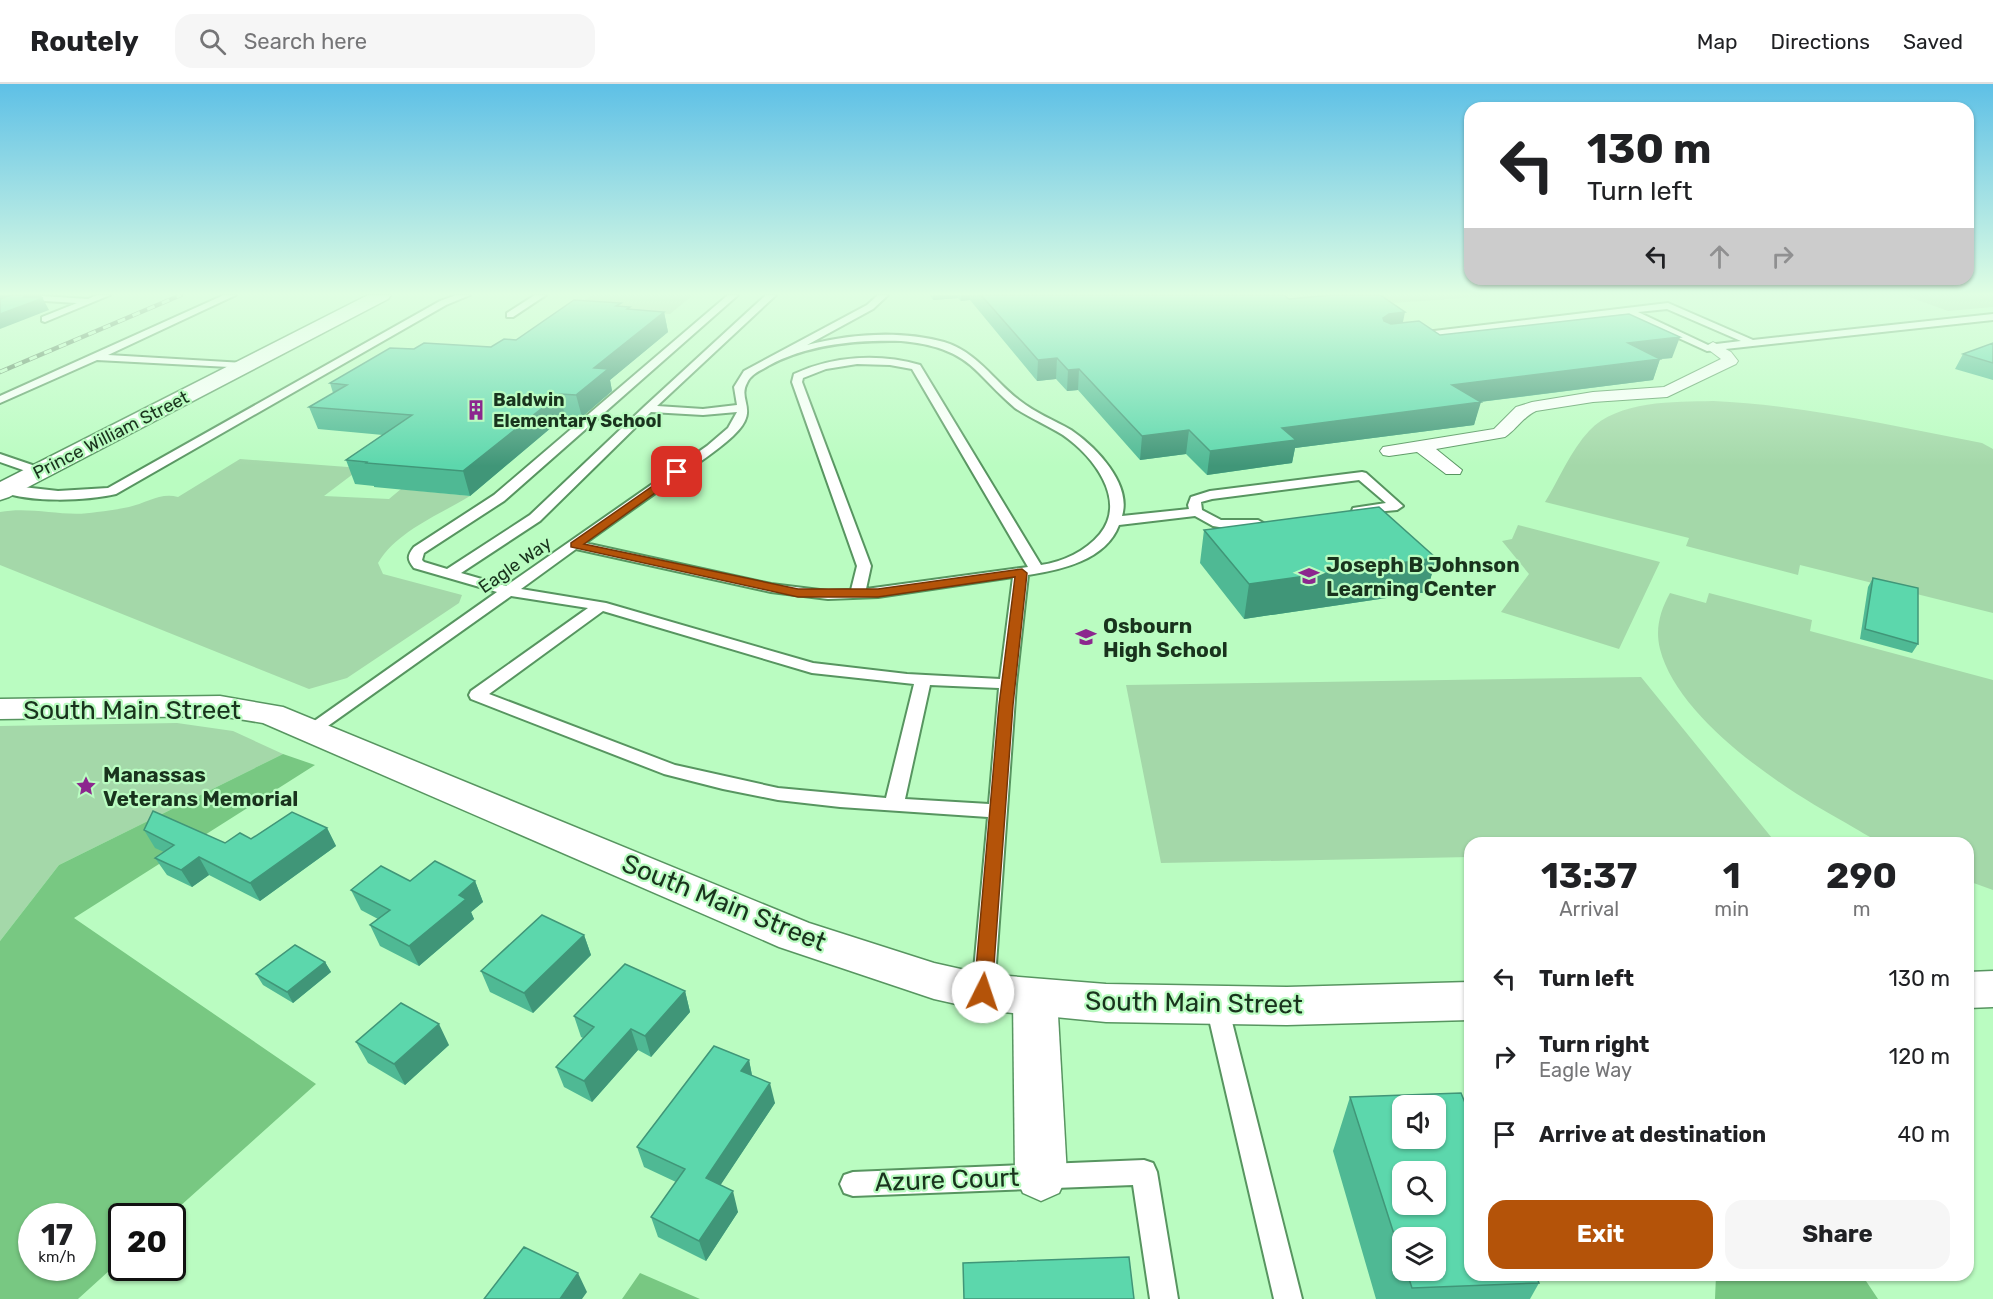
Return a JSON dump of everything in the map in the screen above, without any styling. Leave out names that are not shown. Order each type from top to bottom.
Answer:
[{"type":"street","name":"Prince William Street","points":[[3,491],[272,352]]},
{"type":"street","points":[[1389,451],[1499,434],[1522,411],[1532,407],[1593,397],[1676,389],[1730,361],[1721,352]]},
{"type":"street","points":[[1421,446],[1454,470]]},
{"type":"street","name":"South Main Street","points":[[0,709],[220,706],[271,714],[312,729],[794,935],[934,981],[983,992],[1106,1003],[1217,1006],[1464,1001]]},
{"type":"street","name":"Azure Court","points":[[1035,997],[1041,1176]]},
{"type":"lane","points":[[0,400],[107,352]]},
{"type":"lane","points":[[3,491],[85,497],[111,491],[357,352]]},
{"type":"lane","points":[[668,352],[499,498],[431,541],[415,555],[415,560],[419,565],[508,591],[601,606],[812,668],[863,676],[1008,684]]},
{"type":"lane","points":[[449,574],[535,518],[710,352]]},
{"type":"lane","points":[[648,409],[703,412],[743,408],[738,390],[740,383],[748,373],[785,352]]},
{"type":"lane","points":[[775,357],[792,352]]},
{"type":"lane","points":[[575,545],[780,590],[798,593],[857,595],[1055,567],[1082,556],[1098,545],[1116,521],[1119,501],[1112,483],[1100,464],[1060,428],[1004,394],[971,358],[960,352]]},
{"type":"lane","points":[[95,357],[244,366]]},
{"type":"lane","points":[[857,595],[864,566],[797,382],[798,376],[822,366],[885,360],[901,361],[916,367],[1029,571],[1008,684],[983,992]]},
{"type":"lane","name":"Eagle Way","points":[[312,729],[711,448],[737,424],[743,408]]},
{"type":"lane","points":[[0,458],[40,472]]},
{"type":"lane","points":[[1268,522],[1231,525],[1209,520],[1197,512],[1194,505],[1196,500],[1210,495],[1362,476],[1397,506],[1350,512]]},
{"type":"lane","points":[[1116,521],[1197,512]]},
{"type":"lane","points":[[601,606],[477,695],[670,770],[778,794],[996,811]]},
{"type":"lane","points":[[894,804],[923,680]]},
{"type":"lane","points":[[1217,1006],[1288,1299]]},
{"type":"lane","name":"Azure Court","points":[[853,1184],[1144,1172],[1164,1299]]},
{"type":"green space","points":[[1713,401],[1781,407],[1848,417],[1982,443],[1993,449],[1993,613],[1800,565],[1798,575],[1686,546],[1689,538],[1545,502],[1576,447],[1601,421],[1615,413],[1647,405]]},
{"type":"green space","points":[[240,459],[361,468],[324,496],[389,499],[401,489],[470,496],[407,533],[386,552],[378,563],[383,574],[462,595],[459,603],[347,678],[309,689],[0,565],[0,512],[24,510],[73,514],[109,511],[160,497],[178,497]]},
{"type":"green space","points":[[1518,525],[1660,562],[1619,649],[1501,612],[1529,574],[1502,541],[1512,539]]},
{"type":"green space","points":[[1670,593],[1706,603],[1709,593],[1812,620],[1810,631],[1993,680],[1993,890],[1974,883],[1974,837],[1870,837],[1794,792],[1737,750],[1688,702],[1671,676],[1660,649],[1658,634],[1659,620]]},
{"type":"green space","points":[[1641,677],[1771,837],[1464,837],[1464,857],[1161,863],[1126,685]]},
{"type":"green space","points":[[177,723],[233,731],[283,754],[59,865],[0,941],[0,726]]},
{"type":"green space","points":[[283,754],[315,765],[74,918],[316,1084],[183,1203],[108,1203],[108,1272],[78,1299],[0,1299],[0,941],[59,865]]},
{"type":"green space","points":[[640,1273],[700,1299],[622,1299]]},
{"type":"green space","points":[[1716,1281],[1866,1281],[1878,1299],[1715,1299]]},
{"type":"building","name":"Baldwin Elementary School","points":[[384,352],[614,352],[594,368],[608,369],[576,395],[560,394],[463,471],[346,460],[412,415],[309,407],[347,385],[330,383]]},
{"type":"building","points":[[1031,352],[1645,352],[1660,359],[1452,385],[1481,402],[1282,428],[1296,440],[1210,451],[1189,430],[1142,436],[1079,369],[1068,370],[1057,358],[1038,360]]},
{"type":"building","points":[[1969,352],[1993,352],[1993,363],[1963,354]]},
{"type":"building","points":[[1379,507],[1436,558],[1249,584],[1204,530]]},
{"type":"building","points":[[1873,578],[1918,588],[1918,644],[1865,629]]},
{"type":"building","points":[[153,811],[225,843],[240,833],[251,839],[292,812],[327,828],[250,883],[199,857],[181,870],[155,858],[174,845],[144,830]]},
{"type":"building","points":[[435,861],[475,881],[459,895],[466,899],[409,946],[370,925],[390,910],[351,890],[381,866],[410,881]]},
{"type":"building","points":[[542,915],[584,935],[524,993],[481,971]]},
{"type":"building","points":[[295,945],[325,962],[287,992],[256,974]]},
{"type":"building","points":[[625,964],[685,991],[645,1036],[631,1029],[584,1081],[556,1067],[594,1027],[574,1016]]},
{"type":"building","points":[[401,1003],[439,1024],[394,1064],[356,1042]]},
{"type":"building","points":[[714,1046],[749,1060],[741,1071],[770,1083],[706,1178],[733,1191],[699,1241],[651,1217],[685,1169],[637,1147]]},
{"type":"building","points":[[1461,1093],[1464,1100],[1464,1281],[1538,1281],[1539,1283],[1412,1288],[1410,1281],[1446,1281],[1446,1227],[1392,1228],[1350,1097],[1392,1095],[1392,1149],[1446,1149],[1446,1095],[1406,1095]]},
{"type":"building","points":[[524,1247],[578,1273],[560,1299],[484,1299]]},
{"type":"building","points":[[1129,1257],[1134,1299],[964,1299],[963,1263]]},
{"type":"railway","points":[[0,372],[48,352]]},
{"type":"place","name":"Baldwin Elementary School","points":[[476,410]]},
{"type":"place","name":"Joseph B Johnson Learning Center","points":[[1309,576]]},
{"type":"place","name":"Osbourn High School","points":[[1086,637]]},
{"type":"place","name":"Manassas Veterans Memorial","points":[[86,786]]},
{"type":"route","points":[[677,472],[575,545],[771,588],[828,595],[878,593],[1022,573],[1010,664],[996,811],[983,992]]}]
